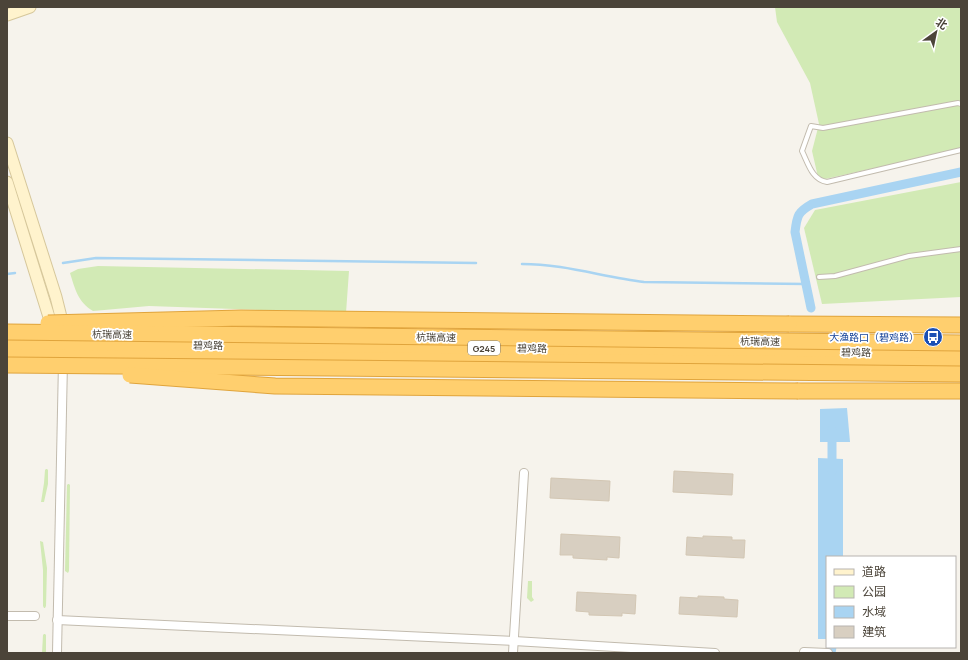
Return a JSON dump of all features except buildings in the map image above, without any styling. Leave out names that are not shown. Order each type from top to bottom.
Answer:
[{"type":"highway","points":[[7,324],[241,318],[961,325]]},
{"type":"highway","name":"杭瑞高速","points":[[7,332],[961,343]]},
{"type":"highway","name":"碧鸡路","points":[[7,343],[57,348],[961,365]]},
{"type":"highway","name":"碧鸡路","points":[[7,357],[57,348],[961,353]]},
{"type":"highway","points":[[7,366],[961,374]]},
{"type":"highway","points":[[7,366],[275,386],[961,391]]},
{"type":"street","points":[[7,15],[30,7]]},
{"type":"street","points":[[7,143],[61,317],[57,348],[57,653]]},
{"type":"street","points":[[7,182],[49,317],[57,348]]},
{"type":"street","points":[[513,653],[524,473]]},
{"type":"street","points":[[7,616],[35,616]]},
{"type":"street","points":[[57,620],[514,641],[715,653]]},
{"type":"street","points":[[804,652],[828,653]]},
{"type":"lane","points":[[961,104],[958,103],[824,128],[811,126],[802,152],[818,180],[827,182],[961,150]]},
{"type":"lane","points":[[819,277],[835,276],[909,256],[961,249]]},
{"type":"green space","points":[[775,7],[961,7],[961,149],[824,180],[818,177],[812,151],[819,124],[810,83],[777,22]]},
{"type":"green space","points":[[961,182],[961,297],[822,304],[804,228],[815,210]]},
{"type":"green space","points":[[98,266],[349,271],[346,313],[149,306],[93,311],[80,299],[70,273],[78,269]]},
{"type":"green space","points":[[45,470],[48,470],[48,484],[44,502],[41,502]]},
{"type":"green space","points":[[68,484],[70,485],[68,573],[65,571]]},
{"type":"green space","points":[[40,541],[43,542],[47,568],[45,608],[43,606],[43,570]]},
{"type":"green space","points":[[528,581],[532,581],[532,597],[534,600],[531,602],[527,598]]},
{"type":"green space","points":[[43,635],[46,635],[46,653],[42,653]]},
{"type":"water","points":[[847,408],[850,442],[820,442],[820,409]]},
{"type":"water","points":[[818,458],[843,459],[843,556],[826,556],[826,639],[818,639]]},
{"type":"pier","points":[[818,442],[852,443],[820,444]]},
{"type":"waterway","points":[[811,308],[795,232],[799,215],[804,209],[812,204],[961,172]]},
{"type":"waterway","points":[[63,263],[96,258],[476,263]]},
{"type":"waterway","points":[[522,264],[568,268],[644,282],[806,284]]},
{"type":"waterway","points":[[7,274],[15,273]]},
{"type":"waterway","points":[[832,430],[832,471]]},
{"type":"waterway","points":[[831,653],[832,648]]},
{"type":"place","name":"大渔路口（碧鸡路）","points":[[933,337]]}]
